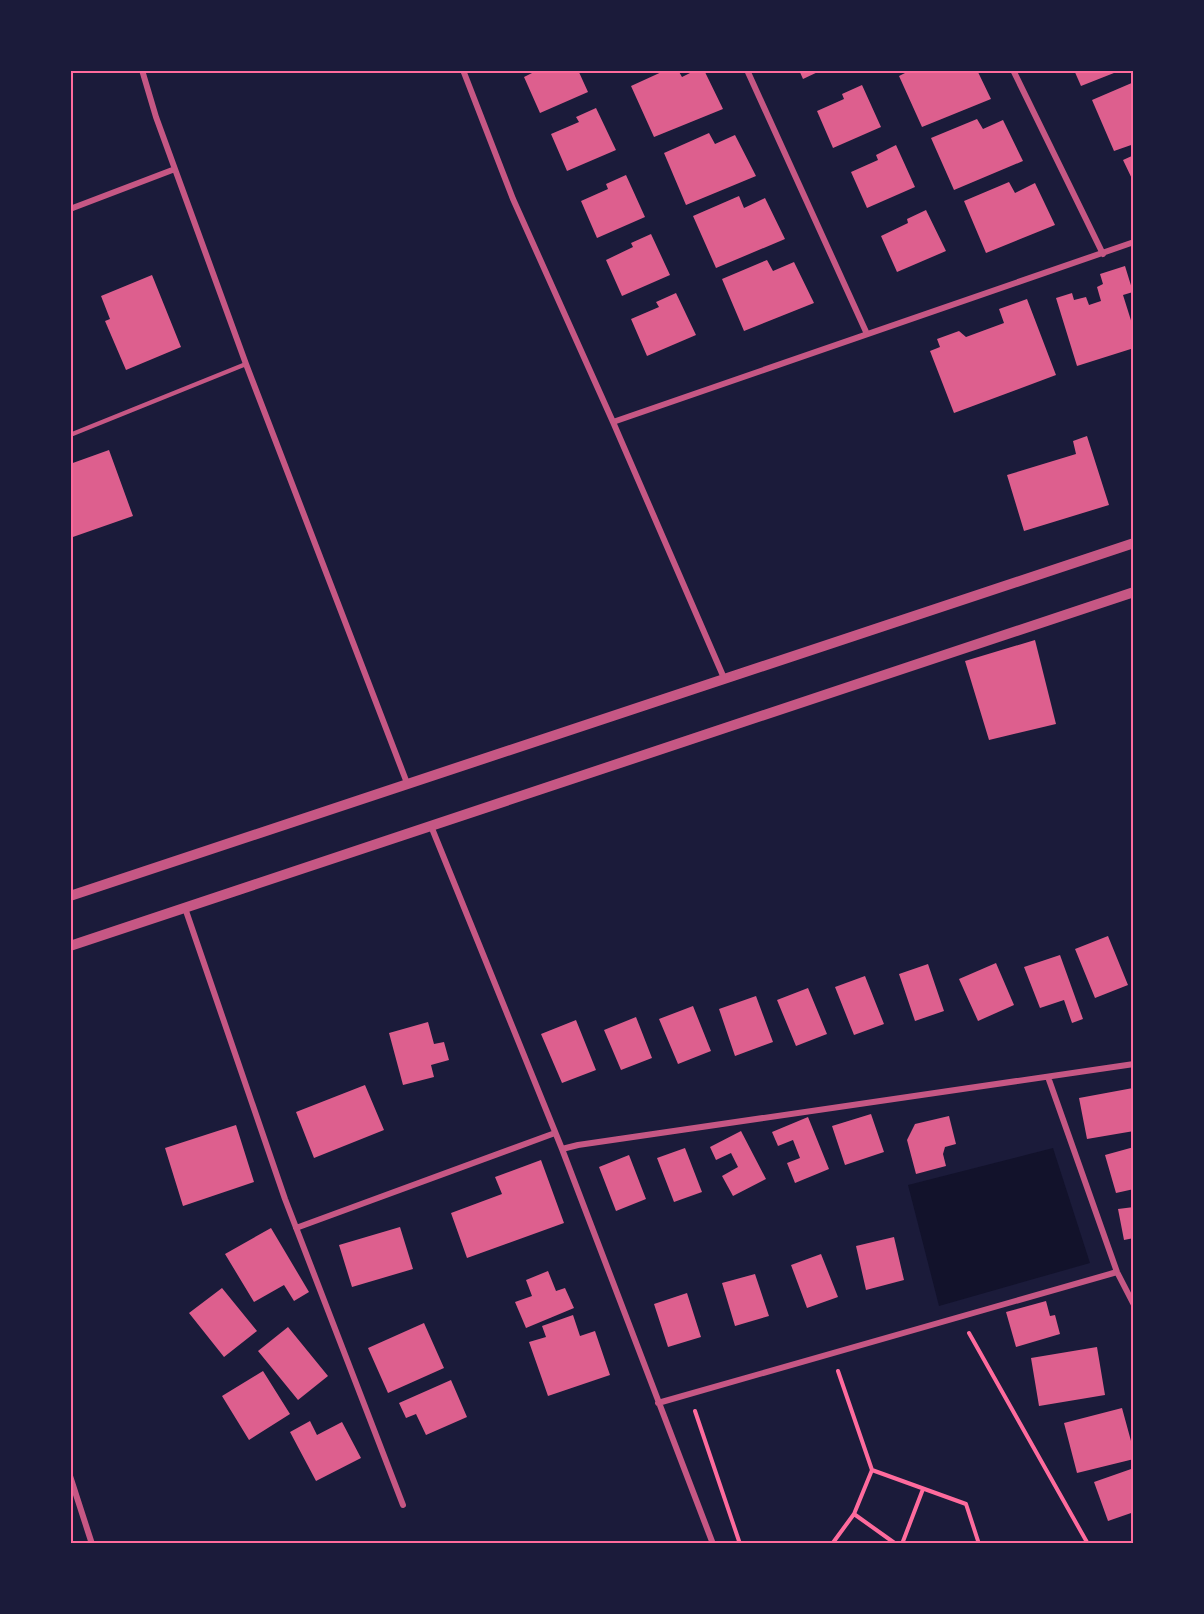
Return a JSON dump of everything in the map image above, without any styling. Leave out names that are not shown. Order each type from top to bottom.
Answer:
[{"type":"street","points":[[142,70],[156,117],[246,364],[407,783]]},
{"type":"street","points":[[463,70],[513,199],[614,422],[724,678]]},
{"type":"street","points":[[747,70],[867,334]]},
{"type":"street","points":[[1014,70],[1103,254]]},
{"type":"street","points":[[70,209],[175,169]]},
{"type":"street","points":[[614,422],[1134,242]]},
{"type":"street","points":[[70,896],[1134,543]]},
{"type":"street","points":[[70,946],[1134,592]]},
{"type":"street","points":[[431,826],[562,1149],[713,1544]]},
{"type":"street","points":[[185,908],[296,1228],[404,1505]]},
{"type":"street","points":[[562,1149],[578,1144],[1134,1064]]},
{"type":"street","points":[[1048,1077],[1117,1272],[1134,1305]]},
{"type":"street","points":[[296,1228],[555,1133]]},
{"type":"street","points":[[658,1403],[1117,1272]]},
{"type":"street","points":[[70,1476],[93,1544]]},
{"type":"lane","points":[[70,435],[246,364]]},
{"type":"path","points":[[960,1317],[1088,1544]]},
{"type":"path","points":[[832,1353],[872,1470],[854,1514],[832,1544]]},
{"type":"path","points":[[689,1394],[740,1544]]},
{"type":"path","points":[[872,1470],[966,1504],[979,1544]]},
{"type":"path","points":[[902,1544],[923,1489]]},
{"type":"path","points":[[854,1514],[896,1544]]},
{"type":"shaded area","points":[[1053,1148],[1090,1263],[939,1306],[908,1185]]},
{"type":"building","points":[[538,70],[578,70],[588,92],[540,113],[524,77]]},
{"type":"building","points":[[666,70],[678,70],[682,77],[696,70],[704,70],[723,109],[654,137],[631,86]]},
{"type":"building","points":[[799,70],[822,70],[803,79]]},
{"type":"building","points":[[911,70],[977,70],[991,99],[922,127],[899,76]]},
{"type":"building","points":[[1074,70],[1119,70],[1119,71],[1081,86]]},
{"type":"building","points":[[1134,82],[1134,144],[1114,151],[1092,100]]},
{"type":"building","points":[[862,85],[881,127],[833,148],[817,111],[844,99],[842,94]]},
{"type":"building","points":[[596,108],[616,150],[567,171],[551,134],[579,122],[576,117]]},
{"type":"building","points":[[977,119],[983,129],[1003,120],[1023,161],[954,190],[931,138]]},
{"type":"building","points":[[709,133],[715,144],[735,135],[756,176],[686,205],[664,153]]},
{"type":"building","points":[[896,145],[915,187],[867,208],[851,172],[878,160],[876,155]]},
{"type":"building","points":[[1134,155],[1134,183],[1123,160]]},
{"type":"building","points":[[626,175],[645,217],[597,238],[581,201],[608,189],[606,184]]},
{"type":"building","points":[[1009,182],[1015,193],[1035,183],[1055,225],[986,253],[964,201]]},
{"type":"building","points":[[739,196],[744,208],[765,198],[785,239],[716,268],[693,216]]},
{"type":"building","points":[[926,210],[946,251],[897,272],[881,236],[908,223],[907,219]]},
{"type":"building","points":[[651,234],[670,275],[622,296],[606,260],[633,247],[631,243]]},
{"type":"building","points":[[767,260],[773,271],[794,262],[814,303],[744,331],[722,279]]},
{"type":"building","points":[[1125,266],[1133,292],[1123,295],[1134,330],[1134,348],[1077,366],[1056,298],[1072,293],[1074,300],[1086,297],[1089,305],[1101,301],[1097,287],[1103,284],[1100,274]]},
{"type":"building","points":[[152,275],[181,347],[126,370],[105,321],[110,319],[101,296]]},
{"type":"building","points":[[676,293],[696,335],[647,356],[631,319],[659,307],[656,302]]},
{"type":"building","points":[[1027,299],[1056,375],[954,413],[930,351],[940,347],[937,339],[959,331],[966,337],[1004,323],[999,309]]},
{"type":"building","points":[[1087,436],[1109,505],[1024,531],[1007,475],[1076,454],[1073,441]]},
{"type":"building","points":[[109,450],[133,516],[70,538],[70,464]]},
{"type":"building","points":[[1035,640],[1056,724],[989,740],[965,661]]},
{"type":"building","points":[[1108,936],[1128,985],[1095,998],[1075,949]]},
{"type":"building","points":[[1060,955],[1083,1019],[1072,1023],[1064,1000],[1040,1008],[1024,967]]},
{"type":"building","points":[[996,963],[1014,1005],[978,1021],[959,979]]},
{"type":"building","points":[[928,964],[944,1011],[915,1021],[899,974]]},
{"type":"building","points":[[865,976],[884,1024],[854,1035],[835,987]]},
{"type":"building","points":[[808,988],[827,1034],[796,1046],[777,1000]]},
{"type":"building","points":[[756,996],[773,1042],[735,1056],[719,1009]]},
{"type":"building","points":[[693,1006],[711,1051],[678,1064],[659,1019]]},
{"type":"building","points":[[636,1017],[652,1058],[621,1070],[604,1030]]},
{"type":"building","points":[[576,1020],[596,1070],[562,1083],[541,1034]]},
{"type":"building","points":[[428,1022],[434,1044],[444,1042],[449,1060],[431,1065],[434,1077],[403,1085],[389,1033]]},
{"type":"building","points":[[365,1085],[384,1130],[314,1158],[296,1112]]},
{"type":"building","points":[[1133,1088],[1134,1131],[1087,1139],[1079,1098]]},
{"type":"building","points":[[871,1114],[884,1152],[845,1165],[832,1126]]},
{"type":"building","points":[[949,1116],[956,1144],[945,1147],[943,1154],[946,1166],[916,1174],[907,1140],[915,1124]]},
{"type":"building","points":[[808,1117],[829,1169],[795,1183],[787,1163],[800,1158],[793,1140],[778,1146],[772,1132]]},
{"type":"building","points":[[236,1125],[254,1182],[183,1206],[165,1148]]},
{"type":"building","points":[[741,1131],[766,1179],[733,1196],[722,1176],[738,1167],[731,1153],[716,1160],[710,1147]]},
{"type":"building","points":[[1134,1147],[1134,1189],[1116,1193],[1105,1155]]},
{"type":"building","points":[[685,1148],[702,1192],[674,1202],[657,1158]]},
{"type":"building","points":[[629,1155],[646,1199],[616,1211],[599,1167]]},
{"type":"building","points":[[541,1160],[564,1223],[467,1258],[451,1213],[502,1194],[495,1177]]},
{"type":"building","points":[[1134,1207],[1134,1238],[1124,1240],[1118,1209]]},
{"type":"building","points":[[400,1227],[413,1269],[352,1287],[339,1245]]},
{"type":"building","points":[[271,1228],[309,1292],[294,1301],[284,1285],[254,1302],[225,1254]]},
{"type":"building","points":[[894,1237],[904,1280],[866,1290],[856,1246]]},
{"type":"building","points":[[821,1254],[838,1297],[807,1308],[791,1265]]},
{"type":"building","points":[[548,1271],[556,1291],[565,1288],[574,1308],[526,1328],[515,1302],[532,1296],[526,1280]]},
{"type":"building","points":[[755,1274],[769,1316],[735,1326],[722,1283]]},
{"type":"building","points":[[222,1288],[257,1331],[224,1357],[189,1313]]},
{"type":"building","points":[[687,1293],[701,1337],[668,1347],[654,1304]]},
{"type":"building","points":[[1046,1301],[1050,1316],[1055,1315],[1060,1334],[1016,1347],[1006,1312]]},
{"type":"building","points":[[573,1315],[580,1336],[595,1331],[610,1375],[548,1396],[529,1342],[546,1337],[542,1326]]},
{"type":"building","points":[[424,1323],[444,1368],[388,1393],[368,1348]]},
{"type":"building","points":[[288,1327],[328,1376],[298,1400],[258,1351]]},
{"type":"building","points":[[1097,1347],[1105,1395],[1039,1406],[1031,1358]]},
{"type":"building","points":[[263,1371],[290,1414],[249,1440],[222,1396]]},
{"type":"building","points":[[451,1380],[467,1417],[426,1435],[416,1414],[406,1418],[399,1403]]},
{"type":"building","points":[[1122,1408],[1134,1459],[1077,1473],[1064,1423]]},
{"type":"building","points":[[310,1421],[317,1435],[342,1422],[361,1458],[316,1481],[290,1432]]},
{"type":"building","points":[[1134,1468],[1134,1512],[1108,1521],[1094,1482]]}]
